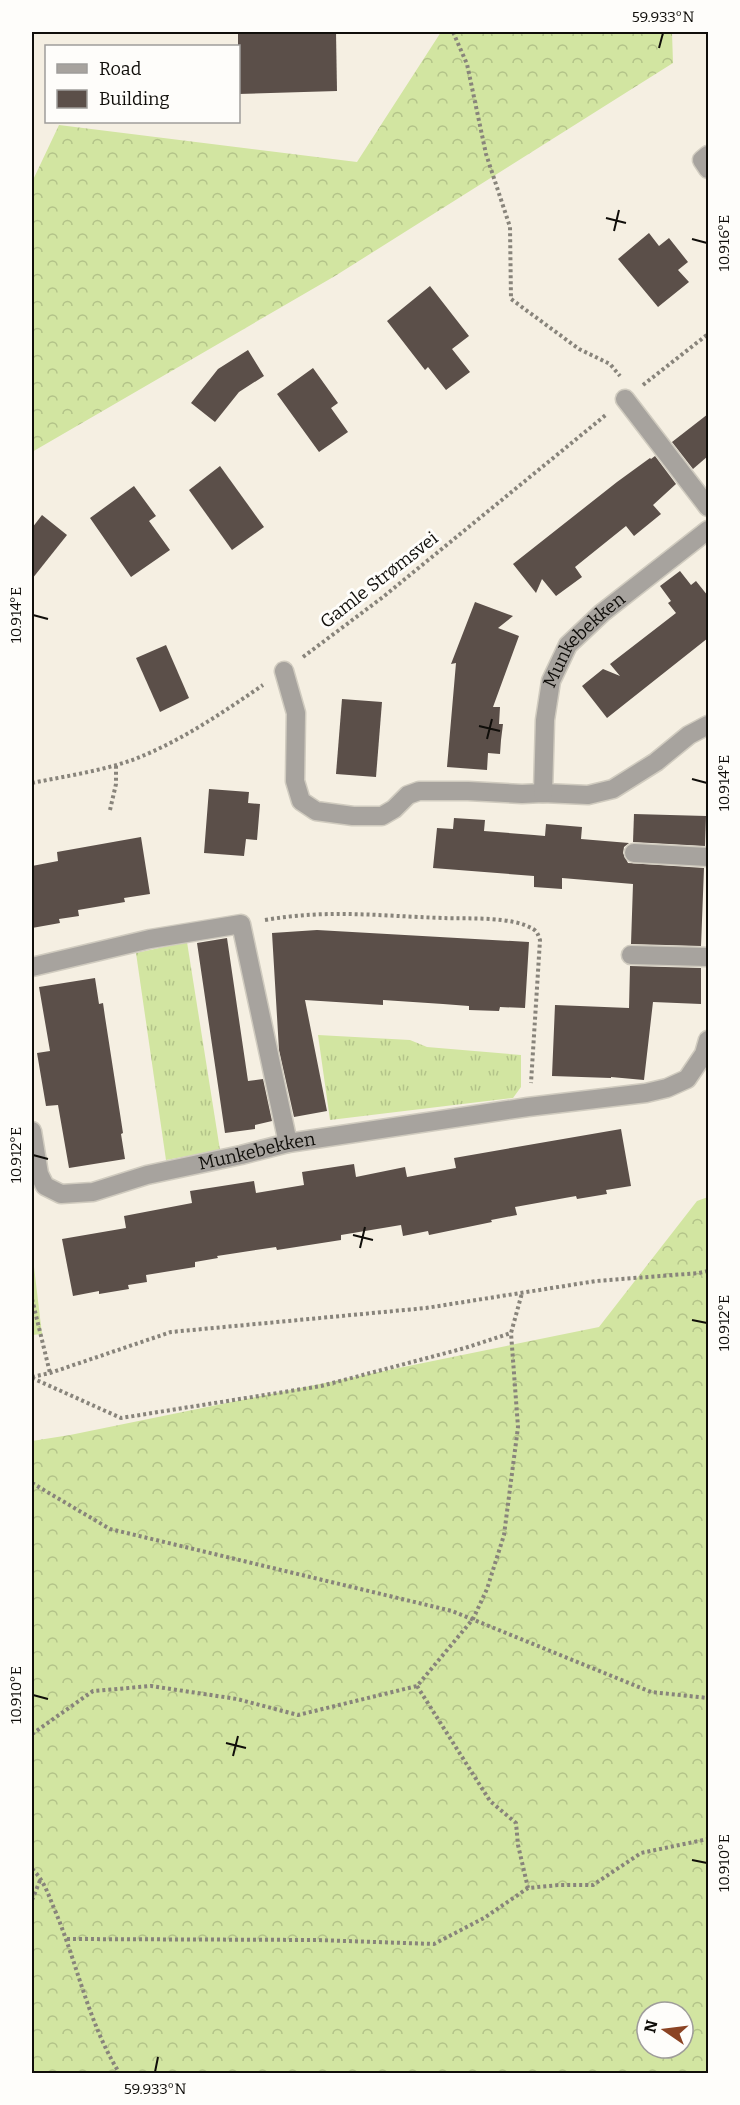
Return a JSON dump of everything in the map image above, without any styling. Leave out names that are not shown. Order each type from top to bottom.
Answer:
[{"type":"lane","points":[[708,155],[702,160],[708,169]]},
{"type":"lane","points":[[630,396],[708,507]]},
{"type":"lane","name":"Munkebekken","points":[[543,793],[545,720],[551,681],[568,645],[602,613],[708,530]]},
{"type":"lane","points":[[284,671],[296,713],[295,781],[301,801],[316,811],[352,816],[382,816],[394,809],[408,795],[419,791],[468,790],[588,795],[613,789],[656,762],[689,735],[708,725]]},
{"type":"lane","points":[[634,853],[708,857]]},
{"type":"lane","points":[[32,967],[150,939],[241,924],[288,1143]]},
{"type":"lane","points":[[631,955],[708,957]]},
{"type":"lane","name":"Munkebekken","points":[[32,1131],[39,1174],[45,1185],[61,1194],[93,1192],[147,1175],[288,1143],[668,1088],[701,1075],[708,1040]]},
{"type":"path","points":[[453,32],[467,64],[486,154],[510,227],[511,299],[579,349],[610,364],[630,396]]},
{"type":"path","name":"Gamle Strømsvei","points":[[32,783],[95,771],[134,759],[181,738],[224,712],[284,671],[383,597],[708,334]]},
{"type":"path","points":[[110,810],[116,784],[116,764]]},
{"type":"path","points":[[241,924],[296,914],[352,912],[483,919],[513,922],[532,928],[538,932],[540,940],[532,1082],[528,1107]]},
{"type":"path","points":[[32,1378],[171,1332],[426,1308],[596,1281],[699,1273],[708,1270]]},
{"type":"path","points":[[32,1734],[93,1691],[151,1686],[237,1699],[298,1715],[417,1686],[472,1619],[487,1589],[504,1535],[518,1427],[511,1333],[522,1293]]},
{"type":"path","points":[[32,1299],[50,1372]]},
{"type":"path","points":[[32,1378],[121,1418],[321,1386],[465,1348],[511,1333]]},
{"type":"path","points":[[32,1484],[110,1528],[452,1611],[651,1692],[708,1698]]},
{"type":"path","points":[[417,1686],[490,1801],[516,1823],[518,1845],[528,1888]]},
{"type":"path","points":[[67,1939],[317,1940],[434,1944],[483,1918],[528,1888],[593,1885],[641,1853],[708,1839]]},
{"type":"path","points":[[32,1869],[41,1878],[67,1939],[106,2051],[120,2073]]},
{"type":"path","points":[[32,1900],[41,1878]]},
{"type":"green space","points":[[441,32],[672,32],[673,63],[335,276],[32,452],[32,182],[59,125],[357,162]]},
{"type":"green space","points":[[187,942],[220,1150],[166,1160],[136,953]]},
{"type":"green space","points":[[318,1035],[410,1040],[427,1047],[521,1055],[521,1087],[513,1098],[330,1120]]},
{"type":"green space","points":[[708,1197],[708,2073],[32,2073],[32,1441],[599,1327],[697,1201]]},
{"type":"green space","points":[[32,1250],[42,1334],[32,1335]]},
{"type":"building","points":[[238,32],[336,32],[337,91],[240,94],[240,45],[238,45]]},
{"type":"building","points":[[649,233],[659,246],[669,238],[688,262],[678,270],[689,282],[658,307],[618,259]]},
{"type":"building","points":[[430,286],[469,336],[452,349],[470,372],[446,390],[428,367],[425,370],[387,321]]},
{"type":"building","points":[[248,350],[264,376],[239,392],[215,422],[191,403],[218,369]]},
{"type":"building","points":[[313,368],[338,403],[331,408],[348,432],[319,452],[277,394]]},
{"type":"building","points":[[708,414],[708,456],[693,469],[672,442]]},
{"type":"building","points":[[655,456],[676,484],[653,505],[661,514],[634,536],[626,526],[575,567],[582,577],[556,596],[542,579],[536,593],[513,564],[617,482]]},
{"type":"building","points":[[220,466],[264,527],[232,550],[189,490]]},
{"type":"building","points":[[134,486],[156,516],[149,521],[170,550],[131,577],[90,518]]},
{"type":"building","points":[[42,515],[67,535],[32,579],[32,528]]},
{"type":"building","points":[[680,571],[691,585],[696,581],[708,596],[708,638],[607,718],[582,686],[603,669],[620,676],[610,664],[676,613],[668,603],[671,601],[660,586]]},
{"type":"building","points":[[475,602],[513,616],[498,628],[519,636],[493,707],[500,707],[499,724],[503,724],[500,754],[488,753],[487,770],[447,767],[456,663],[451,664]]},
{"type":"building","points":[[166,645],[189,698],[160,712],[136,658]]},
{"type":"building","points":[[342,699],[382,702],[376,777],[336,774]]},
{"type":"building","points":[[209,789],[249,792],[248,803],[260,804],[257,840],[246,839],[244,856],[204,853]]},
{"type":"building","points":[[634,814],[706,816],[705,846],[633,842]]},
{"type":"building","points":[[454,818],[485,820],[484,831],[545,836],[546,824],[582,827],[581,839],[629,843],[624,847],[623,853],[628,863],[704,868],[701,946],[631,944],[633,884],[562,878],[562,889],[534,887],[534,876],[433,868],[437,828],[453,829]]},
{"type":"building","points":[[141,837],[150,894],[124,898],[125,902],[78,910],[79,916],[59,919],[60,923],[32,928],[32,866],[58,861],[57,852]]},
{"type":"building","points":[[317,930],[529,942],[525,1008],[500,1007],[499,1011],[469,1010],[469,1006],[383,1000],[383,1005],[305,1000],[327,1111],[294,1117],[279,1050],[272,933]]},
{"type":"building","points":[[227,938],[248,1081],[263,1079],[272,1121],[255,1125],[255,1129],[225,1133],[197,943]]},
{"type":"building","points":[[630,966],[701,968],[701,1004],[653,1002],[644,1080],[552,1076],[555,1005],[629,1008]]},
{"type":"building","points":[[95,978],[99,1004],[103,1003],[125,1159],[69,1168],[58,1105],[46,1106],[37,1053],[50,1051],[39,987]]},
{"type":"building","points":[[621,1129],[631,1186],[606,1190],[607,1194],[577,1199],[576,1196],[515,1207],[517,1215],[429,1235],[428,1231],[403,1236],[401,1225],[341,1235],[341,1240],[217,1256],[218,1258],[195,1262],[195,1267],[146,1275],[147,1282],[128,1285],[129,1289],[73,1296],[62,1239],[126,1228],[124,1216],[192,1203],[190,1191],[254,1181],[256,1193],[304,1185],[302,1172],[354,1164],[356,1177],[405,1167],[407,1177],[456,1168],[454,1158]]}]
